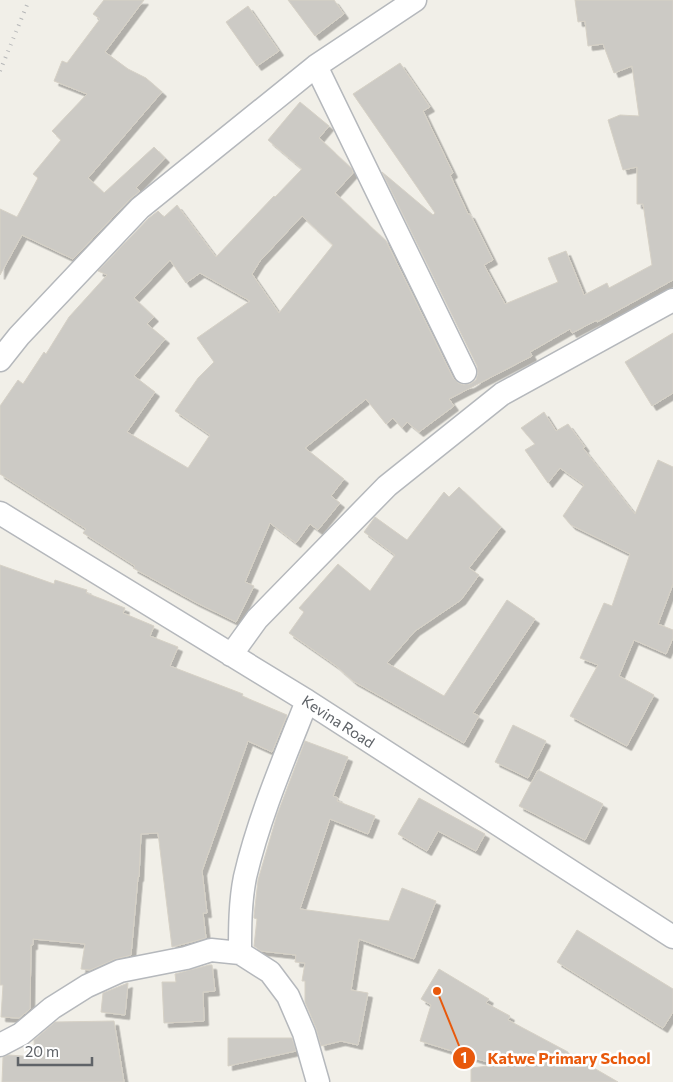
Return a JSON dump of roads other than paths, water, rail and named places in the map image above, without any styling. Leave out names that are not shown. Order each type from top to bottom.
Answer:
[{"type":"street","points":[[0,360],[19,336],[140,208],[316,66],[415,0]]},
{"type":"street","points":[[316,66],[465,372]]},
{"type":"street","points":[[231,655],[257,619],[387,486],[502,394],[673,300]]},
{"type":"street","name":"Kevina Road","points":[[0,512],[307,701],[673,937]]},
{"type":"street","points":[[240,953],[240,925],[245,879],[258,831],[307,701]]},
{"type":"street","points":[[0,1045],[21,1034],[52,1008],[87,986],[120,971],[186,958],[211,950],[240,953],[270,972],[288,996],[304,1033],[318,1082]]},
{"type":"railway","points":[[0,71],[29,0]]},
{"type":"place","name":"Katwe Primary School","points":[[437,991]]}]
